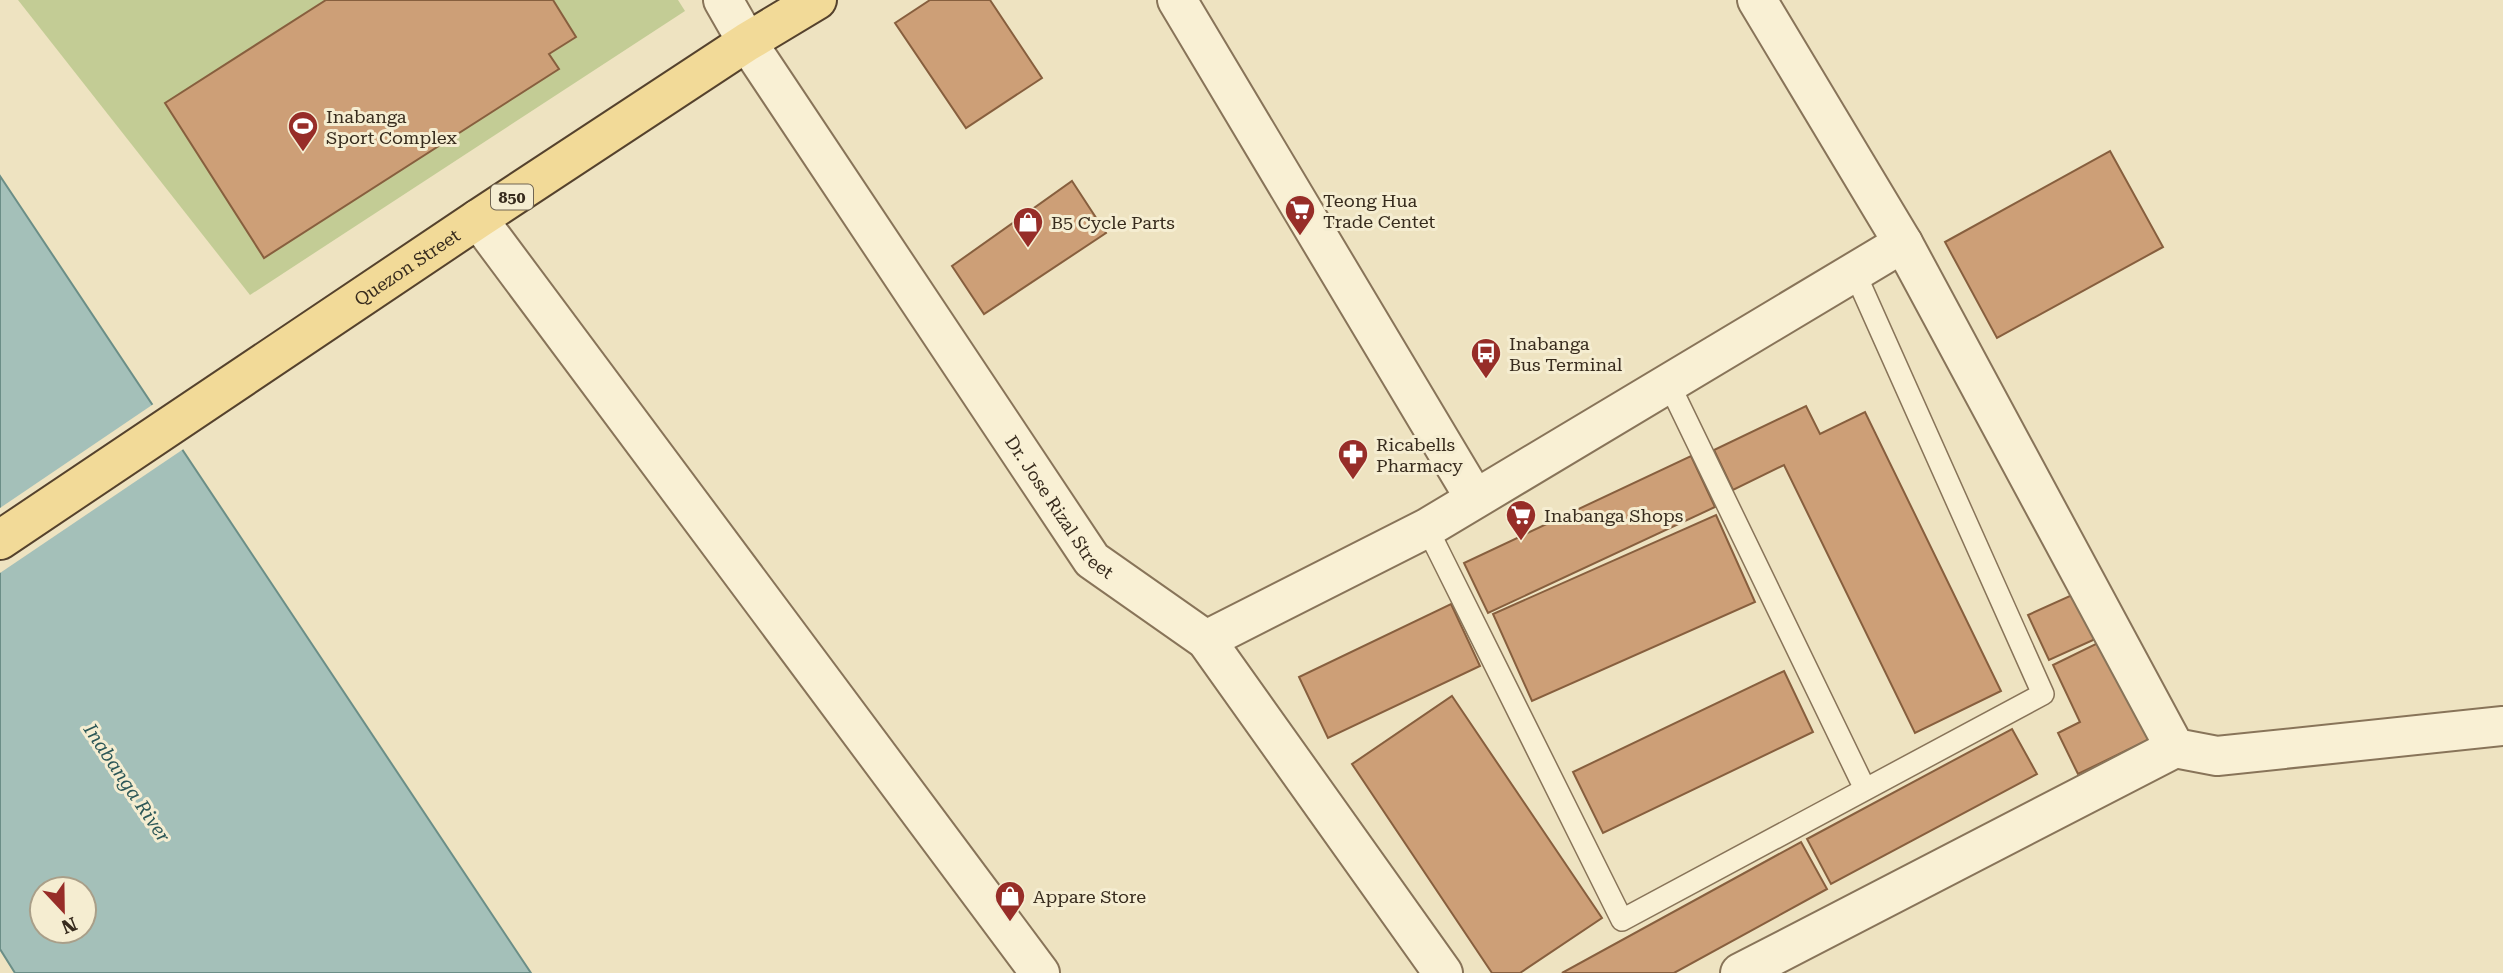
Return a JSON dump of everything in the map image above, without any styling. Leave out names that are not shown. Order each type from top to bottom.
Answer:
[{"type":"main road","name":"Quezon Street","points":[[0,540],[747,41],[817,0]]},
{"type":"street","name":"Dr. Jose Rizal Street","points":[[723,0],[747,41],[1093,559],[1206,640],[1443,973]]},
{"type":"street","points":[[1177,0],[1474,497]]},
{"type":"street","points":[[1757,0],[1903,243],[2175,748]]},
{"type":"street","points":[[478,219],[1040,973]]},
{"type":"street","points":[[1206,640],[1427,528],[1474,497],[1903,243]]},
{"type":"street","points":[[1740,973],[2175,748],[2217,756],[2503,726]]},
{"type":"lane","points":[[1427,528],[1622,920],[2043,694],[1854,271]]},
{"type":"lane","points":[[1668,382],[1865,789]]},
{"type":"green space","name":"Inabanga Sport Complex","points":[[18,0],[678,0],[685,11],[250,295]]},
{"type":"water","name":"Inabanga River","points":[[0,176],[531,973],[15,973],[0,949]]},
{"type":"pier","points":[[155,403],[185,448],[0,573],[0,508]]},
{"type":"building","points":[[326,0],[553,0],[576,37],[549,54],[559,69],[264,258],[165,103]]},
{"type":"building","points":[[930,0],[990,0],[1042,78],[966,128],[895,23]]},
{"type":"building","points":[[2110,151],[2163,247],[1997,338],[1945,242]]},
{"type":"building","name":"B5 Cycle Parts","points":[[1072,181],[1106,233],[984,314],[952,266]]},
{"type":"building","points":[[1806,406],[1820,434],[1865,412],[2001,691],[1915,733],[1784,465],[1733,490],[1714,450]]},
{"type":"building","points":[[1691,456],[1715,507],[1488,613],[1464,563]]},
{"type":"building","points":[[1716,515],[1755,602],[1532,701],[1493,614]]},
{"type":"building","points":[[2081,591],[2102,636],[2049,660],[2028,615]]},
{"type":"building","points":[[1451,604],[1480,666],[1328,738],[1299,677]]},
{"type":"building","points":[[2104,640],[2152,738],[2078,774],[2058,733],[2080,722],[2053,665]]},
{"type":"building","points":[[1784,671],[1813,732],[1603,833],[1573,772]]},
{"type":"building","points":[[1452,696],[1602,918],[1520,973],[1492,973],[1352,764]]},
{"type":"building","points":[[2012,729],[2037,774],[1831,884],[1807,839]]},
{"type":"building","points":[[1801,842],[1827,889],[1674,973],[1562,973]]},
{"type":"place","name":"Inabanga Sport Complex","points":[[303,153]]},
{"type":"place","name":"Teong Hua Trade Centet","points":[[1300,237]]},
{"type":"place","name":"B5 Cycle Parts","points":[[1028,249]]},
{"type":"place","name":"Inabanga Bus Terminal","points":[[1486,380]]},
{"type":"place","name":"Ricabells Pharmacy","points":[[1353,481]]},
{"type":"place","name":"Inabanga Shops","points":[[1521,542]]},
{"type":"place","name":"Appare Store","points":[[1010,923]]}]
